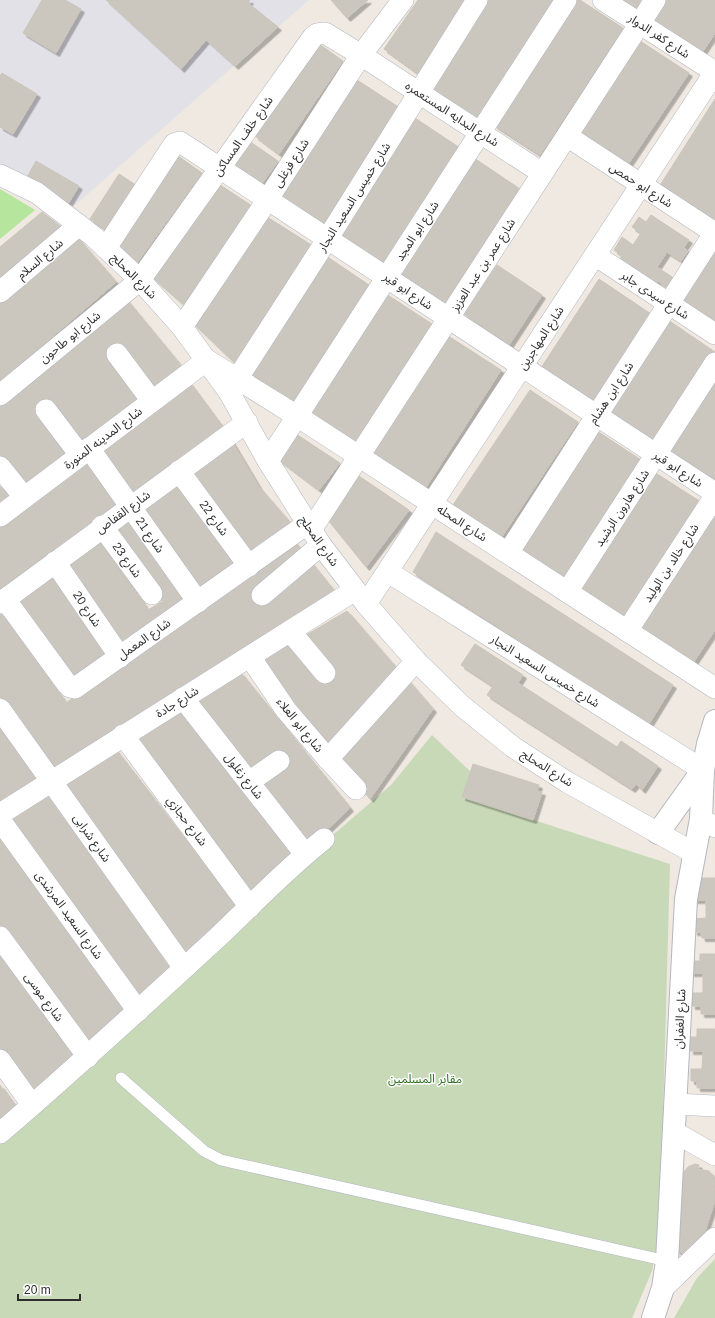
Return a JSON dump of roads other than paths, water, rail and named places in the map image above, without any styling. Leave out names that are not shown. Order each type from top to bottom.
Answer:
[{"type":"street","name":"شارع فرغلى","points":[[182,327],[268,199],[361,55],[403,0]]},
{"type":"street","name":"شارع خميس السعيد النجار","points":[[233,385],[328,238],[477,0]]},
{"type":"street","name":"شارع ابو المجد","points":[[268,461],[566,0]]},
{"type":"street","name":"شارع كفر الدوار","points":[[603,0],[715,72]]},
{"type":"street","name":"شارع عمر بن عبد العزيز","points":[[313,533],[359,456],[655,0]]},
{"type":"street","name":"شارع خلف المساكن","points":[[140,280],[313,37],[321,33],[325,33],[361,55]]},
{"type":"street","name":"شارع البدايه المستعمره","points":[[361,55],[542,173]]},
{"type":"street","name":"شارع المهاجرين","points":[[361,597],[388,572],[715,72]]},
{"type":"street","name":"شارع ابو حمص","points":[[567,136],[715,233]]},
{"type":"street","name":"شارع ابو قير","points":[[106,248],[176,143],[182,143],[715,494]]},
{"type":"street","name":"شارع المحلج","points":[[0,175],[37,193],[106,248],[140,280],[182,327],[207,360],[233,385],[247,422],[268,461],[313,533],[361,597],[416,661],[462,706],[513,747],[567,782],[694,853]]},
{"type":"street","name":"شارع السلام","points":[[0,292],[79,225]]},
{"type":"street","name":"شارع ابن هشام","points":[[508,553],[715,233]]},
{"type":"street","name":"شارع سيدى جابر","points":[[595,255],[715,334]]},
{"type":"street","name":"شارع ابو طاحون","points":[[0,395],[140,280]]},
{"type":"street","points":[[117,354],[152,402]]},
{"type":"street","name":"شارع المدينه المنورة","points":[[0,516],[207,360]]},
{"type":"street","name":"شارع هارون الرشيد","points":[[568,592],[715,363]]},
{"type":"street","name":"شارع المحله","points":[[233,385],[297,416],[715,688]]},
{"type":"street","name":"شارع 21","points":[[46,410],[84,452],[130,507],[198,602]]},
{"type":"street","name":"شارع القفاص","points":[[2,601],[102,526],[247,422]]},
{"type":"street","points":[[0,467],[24,497]]},
{"type":"street","name":"شارع 22","points":[[179,471],[249,566]]},
{"type":"street","name":"شارع خالد بن الوليد","points":[[627,631],[715,494]]},
{"type":"street","name":"شارع 23","points":[[102,526],[152,594]]},
{"type":"street","points":[[262,595],[313,533]]},
{"type":"street","name":"شارع المعمل","points":[[2,601],[70,687],[75,688],[249,566],[313,533]]},
{"type":"street","name":"شارع 20","points":[[55,562],[120,657]]},
{"type":"street","name":"شارع خميس السعيد النجار","points":[[388,572],[703,770]]},
{"type":"street","name":"شارع جادة","points":[[0,814],[290,631],[361,597]]},
{"type":"street","points":[[290,631],[325,672]]},
{"type":"street","name":"شارع ابو العلاء","points":[[250,657],[286,710],[356,789]]},
{"type":"street","points":[[328,759],[416,661]]},
{"type":"street","name":"شارع زغلول","points":[[183,698],[305,854]]},
{"type":"street","name":"شارع شرابى","points":[[0,708],[184,968]]},
{"type":"street","name":"شارع الغفران","points":[[653,1318],[663,1288],[667,1261],[686,899],[694,853],[708,823],[703,770],[708,744],[715,721]]},
{"type":"street","name":"شارع حجازي","points":[[123,735],[250,907]]},
{"type":"street","points":[[249,782],[279,761]]},
{"type":"street","points":[[658,833],[703,770]]},
{"type":"street","name":"شارع السعيد المرشدى","points":[[0,820],[138,1011]]},
{"type":"street","points":[[0,1133],[88,1057],[305,854],[324,839]]},
{"type":"street","name":"شارع موسى","points":[[0,937],[88,1057]]},
{"type":"street","points":[[0,1060],[32,1105]]},
{"type":"street","points":[[675,1104],[715,1106]]},
{"type":"street","points":[[674,1132],[715,1155]]},
{"type":"street","points":[[663,1288],[715,1238]]},
{"type":"lane","points":[[121,1078],[204,1151],[222,1160],[667,1261]]},
{"type":"park label","name":"مقابر المسلمين","points":[[425,1079]]}]
